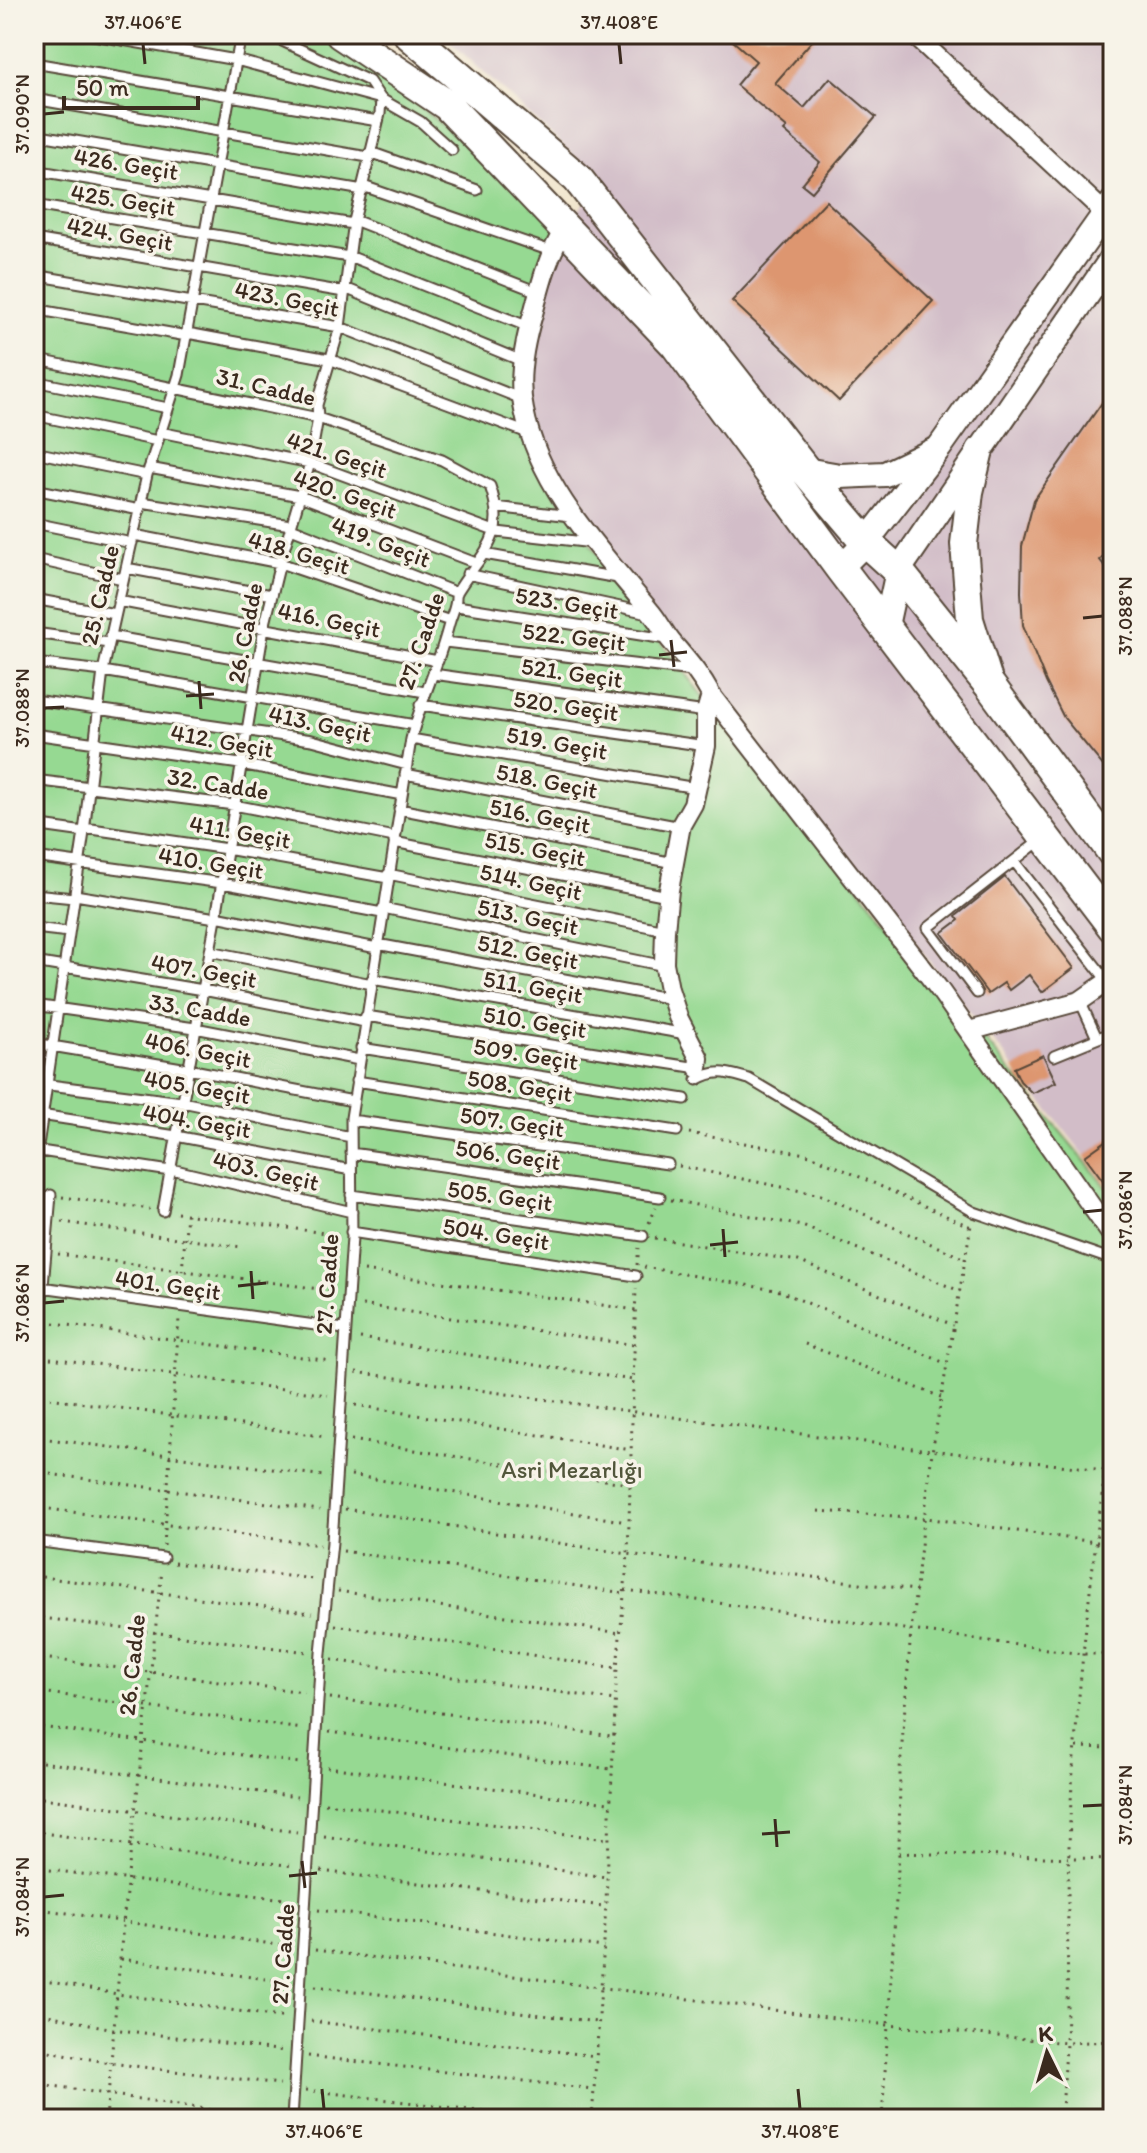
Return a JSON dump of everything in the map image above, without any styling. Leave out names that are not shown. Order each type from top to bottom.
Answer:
[{"type":"main road","points":[[341,34],[447,105],[558,240],[676,345],[840,568],[1113,927]]},
{"type":"main road","points":[[409,34],[577,178],[805,470],[866,542],[898,571],[991,687],[1113,853]]},
{"type":"main road","points":[[980,450],[970,492],[964,544],[970,619],[991,687]]},
{"type":"street","points":[[840,568],[866,542],[939,448],[1109,207],[913,34]]},
{"type":"street","points":[[558,240],[538,292],[522,361],[522,399],[531,434],[550,480],[574,516],[653,614],[670,640],[699,672],[708,703],[706,746],[693,804],[681,827],[665,930],[665,966],[672,999],[699,1058],[698,1074]]},
{"type":"street","points":[[886,626],[898,571],[1111,261]]},
{"type":"street","points":[[805,470],[840,476],[885,474],[939,448]]},
{"type":"street","points":[[708,703],[939,989],[1113,1237]]},
{"type":"street","points":[[969,1031],[1080,1001],[1110,980]]},
{"type":"lane","points":[[34,46],[36,34]]},
{"type":"lane","points":[[88,34],[236,60],[381,99],[421,122],[452,150]]},
{"type":"lane","name":"25. Cadde","points":[[34,1173],[39,1114],[48,1085],[103,671],[148,471],[175,387],[187,334],[241,34]]},
{"type":"lane","points":[[267,34],[361,76],[377,90],[381,99]]},
{"type":"lane","points":[[34,63],[378,121]]},
{"type":"lane","points":[[34,99],[369,154],[477,190]]},
{"type":"lane","name":"26. Cadde","points":[[163,1211],[264,628],[310,463],[318,418],[317,405],[340,327],[354,222],[381,99]]},
{"type":"lane","points":[[34,134],[363,188],[558,240]]},
{"type":"lane","name":"426. Geçit","points":[[34,170],[354,222],[538,292]]},
{"type":"lane","name":"425. Geçit","points":[[34,205],[349,256],[529,327]]},
{"type":"lane","name":"424. Geçit","points":[[34,239],[345,290],[522,361]]},
{"type":"lane","name":"423. Geçit","points":[[34,275],[340,327],[522,399]]},
{"type":"lane","points":[[34,309],[329,359],[531,434]]},
{"type":"lane","name":"31. Cadde","points":[[34,359],[318,418],[442,460],[490,486],[495,507]]},
{"type":"lane","points":[[34,381],[168,408]]},
{"type":"lane","name":"421. Geçit","points":[[34,415],[310,463],[497,532],[594,544]]},
{"type":"lane","name":"420. Geçit","points":[[34,452],[300,496],[476,563]]},
{"type":"lane","name":"419. Geçit","points":[[34,489],[291,526],[457,593]]},
{"type":"lane","points":[[497,532],[495,507],[574,516]]},
{"type":"lane","name":"418. Geçit","points":[[34,523],[280,563],[450,621]]},
{"type":"lane","name":"27. Cadde","points":[[292,2119],[351,1234],[353,1101],[411,739],[420,705],[457,606],[457,593],[497,532]]},
{"type":"lane","points":[[484,554],[624,579]]},
{"type":"lane","points":[[34,559],[123,579]]},
{"type":"lane","points":[[126,568],[272,595]]},
{"type":"lane","name":"523. Geçit","points":[[467,574],[653,614]]},
{"type":"lane","points":[[34,599],[115,614]]},
{"type":"lane","name":"416. Geçit","points":[[118,601],[438,661]]},
{"type":"lane","name":"523. Geçit","points":[[457,606],[670,640]]},
{"type":"lane","points":[[34,633],[110,639],[425,692]]},
{"type":"lane","name":"522. Geçit","points":[[445,642],[699,672]]},
{"type":"lane","points":[[34,663],[103,671],[415,725]]},
{"type":"lane","name":"521. Geçit","points":[[433,674],[708,703]]},
{"type":"lane","name":"413. Geçit","points":[[34,700],[312,740],[406,769]]},
{"type":"lane","name":"520. Geçit","points":[[420,705],[706,746]]},
{"type":"lane","name":"412. Geçit","points":[[34,734],[240,764],[402,795]]},
{"type":"lane","name":"519. Geçit","points":[[411,739],[696,788]]},
{"type":"lane","name":"518. Geçit","points":[[406,769],[681,827]]},
{"type":"lane","name":"32. Cadde","points":[[34,780],[234,805],[394,839]]},
{"type":"lane","name":"516. Geçit","points":[[399,809],[674,863]]},
{"type":"lane","name":"411. Geçit","points":[[34,825],[227,849],[388,876]]},
{"type":"lane","points":[[977,993],[928,928],[1044,837]]},
{"type":"lane","name":"515. Geçit","points":[[394,839],[668,896]]},
{"type":"lane","name":"410. Geçit","points":[[34,857],[222,883],[382,911]]},
{"type":"lane","points":[[1014,861],[1110,980]]},
{"type":"lane","name":"514. Geçit","points":[[388,876],[665,930]]},
{"type":"lane","name":"512. Geçit","points":[[34,894],[216,917],[672,999]]},
{"type":"lane","name":"513. Geçit","points":[[382,911],[665,966]]},
{"type":"lane","points":[[34,928],[69,932]]},
{"type":"lane","name":"511. Geçit","points":[[210,951],[686,1034]]},
{"type":"lane","name":"407. Geçit","points":[[34,962],[366,1019]]},
{"type":"lane","points":[[1080,1001],[1097,1038]]},
{"type":"lane","name":"33. Cadde","points":[[34,1005],[195,1028],[359,1060]]},
{"type":"lane","name":"510. Geçit","points":[[366,1019],[698,1074],[722,1071],[749,1079],[974,1212],[1113,1260]]},
{"type":"lane","points":[[1054,1056],[1113,1032]]},
{"type":"lane","name":"406. Geçit","points":[[34,1043],[53,1044],[353,1101]]},
{"type":"lane","name":"509. Geçit","points":[[361,1048],[685,1099]]},
{"type":"lane","name":"508. Geçit","points":[[356,1081],[677,1131]]},
{"type":"lane","name":"405. Geçit","points":[[34,1083],[182,1102],[351,1137]]},
{"type":"lane","name":"404. Geçit","points":[[39,1114],[176,1136],[351,1170]]},
{"type":"lane","name":"507. Geçit","points":[[351,1120],[668,1164]]},
{"type":"lane","name":"403. Geçit","points":[[36,1150],[170,1170],[352,1212]]},
{"type":"lane","name":"506. Geçit","points":[[351,1153],[660,1197]]},
{"type":"lane","points":[[34,1388],[38,1287],[51,1195]]},
{"type":"lane","name":"505. Geçit","points":[[351,1195],[643,1236]]},
{"type":"lane","name":"504. Geçit","points":[[351,1234],[636,1271]]},
{"type":"lane","name":"401. Geçit","points":[[38,1287],[344,1332]]},
{"type":"lane","points":[[34,1541],[163,1560]]},
{"type":"path","points":[[677,1131],[811,1155],[971,1227]]},
{"type":"path","points":[[668,1164],[821,1195],[965,1259]]},
{"type":"path","points":[[51,1195],[351,1234]]},
{"type":"path","points":[[592,2119],[604,1947],[617,1668],[628,1554],[636,1271],[643,1236],[660,1197],[802,1226],[960,1291]]},
{"type":"path","points":[[882,2119],[899,1853],[900,1769],[911,1631],[932,1452],[974,1212]]},
{"type":"path","name":"26. Cadde","points":[[106,2119],[128,1882],[157,1634],[187,1214]]},
{"type":"path","points":[[47,1220],[241,1247]]},
{"type":"path","points":[[643,1236],[798,1261],[954,1326]]},
{"type":"path","points":[[44,1252],[182,1271],[635,1345]]},
{"type":"path","points":[[348,1269],[636,1310]]},
{"type":"path","points":[[636,1271],[780,1291],[947,1364]]},
{"type":"path","points":[[39,1321],[633,1413],[932,1452],[1105,1470]]},
{"type":"path","points":[[344,1332],[634,1380]]},
{"type":"path","points":[[805,1344],[941,1397]]},
{"type":"path","points":[[36,1356],[340,1400],[631,1450]]},
{"type":"path","points":[[34,1396],[337,1438],[630,1484]]},
{"type":"path","points":[[1061,2119],[1067,2043],[1069,1857],[1082,1654],[1113,1418]]},
{"type":"path","points":[[34,1437],[335,1474],[629,1522]]},
{"type":"path","points":[[34,1472],[334,1510],[628,1554],[916,1590]]},
{"type":"path","points":[[34,1507],[911,1631],[1082,1654],[1113,1654]]},
{"type":"path","points":[[818,1511],[926,1518],[1113,1542]]},
{"type":"path","points":[[163,1560],[620,1633]]},
{"type":"path","points":[[34,1576],[324,1619],[617,1668]]},
{"type":"path","points":[[34,1617],[615,1700]]},
{"type":"path","points":[[34,1657],[613,1736]]},
{"type":"path","points":[[34,1691],[611,1769]]},
{"type":"path","points":[[34,1726],[315,1766],[610,1803]]},
{"type":"path","points":[[1076,1747],[1113,1748]]},
{"type":"path","points":[[34,1761],[608,1839]]},
{"type":"path","points":[[34,1797],[606,1877]]},
{"type":"path","points":[[34,1832],[604,1907]]},
{"type":"path","points":[[899,1853],[1113,1859]]},
{"type":"path","points":[[34,1868],[604,1947]]},
{"type":"path","points":[[34,1908],[304,1949],[888,2025],[1067,2043],[1113,2041]]},
{"type":"path","points":[[121,1959],[598,2022]]},
{"type":"path","points":[[34,1979],[117,1994],[299,2019],[596,2056]]},
{"type":"path","points":[[34,2012],[113,2029],[593,2089]]},
{"type":"path","points":[[34,2048],[110,2063],[548,2119]]},
{"type":"path","points":[[34,2083],[271,2119]]},
{"type":"shaded area","points":[[442,34],[1113,34],[1113,1191],[545,480],[521,392],[563,229],[602,182]]},
{"type":"green space","name":"Asri Mezarlığı","points":[[34,34],[311,34],[365,59],[563,229],[520,363],[545,480],[663,645],[736,739],[1113,1195],[1113,2119],[34,2119]]},
{"type":"building","points":[[725,34],[818,34],[775,83],[804,108],[830,78],[876,117],[812,192],[802,184],[820,162],[784,131],[787,128],[736,85],[756,61]]},
{"type":"building","points":[[826,201],[933,301],[839,401],[732,301]]},
{"type":"building","points":[[1113,387],[1113,548],[1100,560],[1113,577],[1113,778],[1064,718],[1046,682],[1023,625],[1021,592],[1022,546],[1034,500]]},
{"type":"building","points":[[1005,877],[1074,968],[1042,992],[1029,975],[1009,990],[1004,983],[988,994],[942,933],[959,920],[956,916]]},
{"type":"building","points":[[1043,1055],[1056,1082],[1032,1093],[1020,1081],[1014,1068]]},
{"type":"building","points":[[1113,1136],[1113,1194],[1085,1156]]}]
